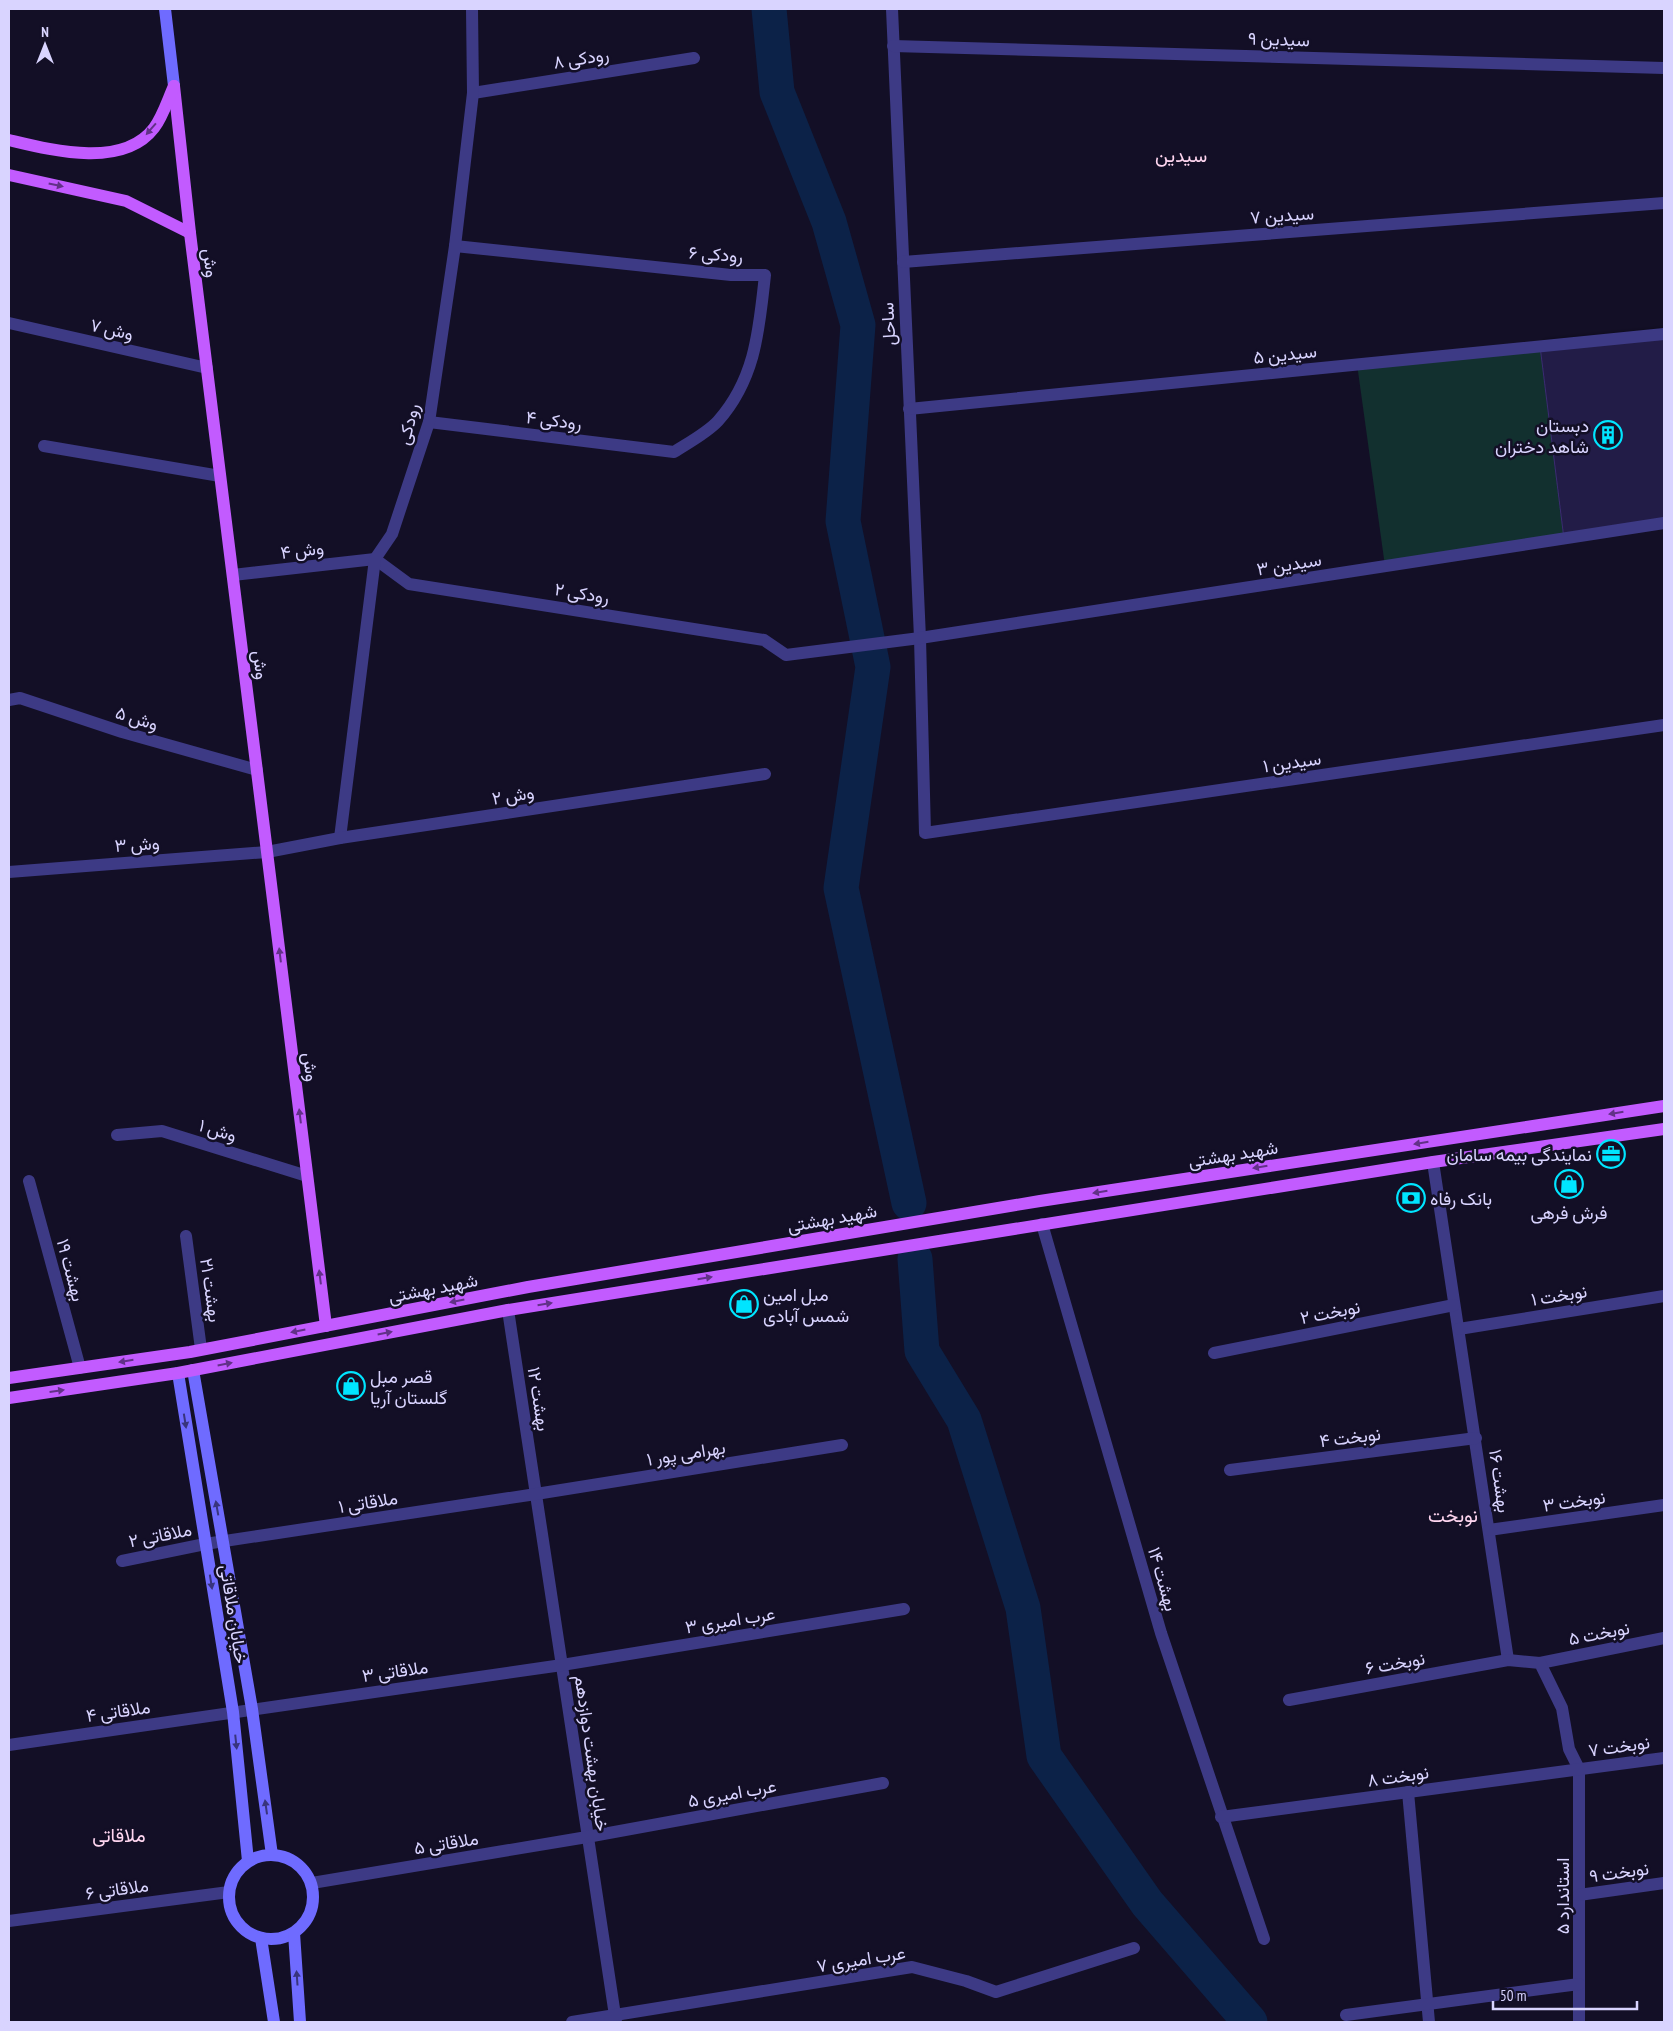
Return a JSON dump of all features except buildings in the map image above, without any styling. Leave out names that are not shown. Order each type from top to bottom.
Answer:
[{"type":"main road","name":"وش","points":[[165,9],[190,233],[326,1326]]},
{"type":"main road","points":[[9,140],[43,148],[97,154],[135,144],[154,128],[174,86]]},
{"type":"main road","points":[[9,175],[126,201],[190,233]]},
{"type":"main road","name":"شهید بهشتی","points":[[9,1378],[174,1354],[528,1287],[1040,1201],[1664,1106]]},
{"type":"main road","name":"شهید بهشتی","points":[[9,1398],[178,1373],[508,1310],[1433,1162],[1664,1130]]},
{"type":"main road","points":[[194,1370],[196,1350]]},
{"type":"main road","points":[[174,1354],[178,1373]]},
{"type":"main road","name":"خیابان ملاقاتی","points":[[194,1370],[252,1709],[272,1855]]},
{"type":"main road","name":"خیابان ملاقاتی","points":[[178,1373],[233,1712],[248,1861]]},
{"type":"main road","points":[[272,1855],[281,1856],[296,1863],[312,1883],[312,1907],[307,1918],[294,1933],[275,1939],[261,1938],[246,1931],[236,1922],[229,1904],[229,1892],[236,1872],[248,1861],[272,1855]]},
{"type":"main road","points":[[294,1933],[300,2022]]},
{"type":"main road","points":[[261,1938],[274,2022]]},
{"type":"street","name":"رودکی","points":[[340,838],[375,559],[392,534],[429,422],[455,246],[473,93],[472,9]]},
{"type":"street","name":"ساحل","points":[[892,9],[920,638],[925,833]]},
{"type":"street","name":"۹ سیدین","points":[[893,46],[1664,68]]},
{"type":"street","name":"رودکی ۸","points":[[473,93],[694,58]]},
{"type":"street","name":"سیدین ۷","points":[[903,262],[1664,203]]},
{"type":"street","name":"رودکی ۶","points":[[455,246],[731,275],[765,275],[757,342],[742,388],[717,422],[674,452]]},
{"type":"street","name":"وش ۷","points":[[9,323],[207,368]]},
{"type":"street","name":"سیدین ۵","points":[[910,409],[1664,334]]},
{"type":"street","name":"رودکی ۴","points":[[429,422],[674,452]]},
{"type":"street","points":[[44,446],[220,476]]},
{"type":"street","name":"سیدین ۳","points":[[786,655],[920,638],[1664,523]]},
{"type":"street","name":"وش ۴","points":[[232,575],[375,559]]},
{"type":"street","name":"رودکی ۲","points":[[375,559],[409,584],[764,640],[786,655]]},
{"type":"street","name":"وش ۵","points":[[9,700],[20,698],[122,732],[257,770]]},
{"type":"street","name":"سیدین ۱","points":[[925,833],[1664,725]]},
{"type":"street","name":"وش ۲","points":[[267,852],[340,838],[765,774]]},
{"type":"street","name":"وش ۳","points":[[9,872],[267,852]]},
{"type":"street","name":"وش ۱","points":[[117,1136],[162,1131],[307,1176]]},
{"type":"street","name":"۱۶ بهشت","points":[[1433,1162],[1508,1660]]},
{"type":"street","name":"بهشت ۱۹","points":[[28,1181],[80,1368]]},
{"type":"street","name":"بهشت ۱۴","points":[[1042,1224],[1161,1633],[1221,1817],[1264,1939]]},
{"type":"street","name":"بهشت ۲۱","points":[[186,1236],[196,1350]]},
{"type":"street","name":"۱ نوبخت","points":[[1459,1328],[1664,1296]]},
{"type":"street","name":"۲ نوبخت","points":[[1214,1353],[1454,1305]]},
{"type":"street","name":"۱۲ بهشت","points":[[508,1310],[536,1494]]},
{"type":"street","name":"۴ نوبخت","points":[[1230,1470],[1476,1438]]},
{"type":"street","name":"۱ بهرامی پور","points":[[536,1494],[842,1445]]},
{"type":"street","name":"ملاقاتی ۱","points":[[205,1544],[536,1494]]},
{"type":"street","name":"خیابان بهشت دوازدهم","points":[[536,1494],[615,2020]]},
{"type":"street","name":"۳ نوبخت","points":[[1489,1530],[1664,1506]]},
{"type":"street","name":"۲ ملاقاتی","points":[[122,1561],[205,1544]]},
{"type":"street","name":"۳ عرب امیری","points":[[562,1665],[904,1610]]},
{"type":"street","name":"۵ نوبخت","points":[[1540,1663],[1664,1638]]},
{"type":"street","points":[[1508,1660],[1540,1663],[1562,1708],[1569,1748],[1579,1769]]},
{"type":"street","name":"نوبخت ۶","points":[[1290,1700],[1508,1660]]},
{"type":"street","name":"ملاقاتی ۳","points":[[233,1712],[562,1665]]},
{"type":"street","name":"ملاقاتی ۴","points":[[9,1745],[233,1712]]},
{"type":"street","name":"۷ نوبخت","points":[[1579,1769],[1664,1758]]},
{"type":"street","name":"۸ نوبخت","points":[[1221,1817],[1579,1769]]},
{"type":"street","name":"۵ استاندارد","points":[[1579,1769],[1579,2022]]},
{"type":"street","name":"۵ عرب امیری","points":[[587,1837],[883,1783]]},
{"type":"street","points":[[1408,1792],[1429,2022]]},
{"type":"street","name":"ملاقاتی ۵","points":[[312,1883],[587,1837]]},
{"type":"street","name":"۹ نوبخت","points":[[1579,1895],[1664,1883]]},
{"type":"street","name":"۶ ملاقاتی","points":[[9,1921],[229,1892]]},
{"type":"street","name":"۷ عرب امیری","points":[[572,2022],[615,2020],[912,1967],[966,1981],[996,1992],[1134,1948]]},
{"type":"street","points":[[1346,2015],[1579,1984]]},
{"type":"green space","points":[[1540,346],[1564,539],[1385,566],[1357,364]]},
{"type":"waterway","points":[[769,9],[777,92],[829,222],[858,325],[843,521],[873,667],[841,888],[909,1203]]},
{"type":"waterway","points":[[915,1259],[922,1351],[964,1420],[1023,1608],[1044,1756],[1147,1903],[1250,2022]]},
{"type":"place","name":"دبستان شاهد دختران","points":[[1608,435]]},
{"type":"place","name":"نمایندگی بیمه سامان","points":[[1611,1154]]},
{"type":"place","name":"فرش فرهی","points":[[1569,1184]]},
{"type":"place","name":"بانک رفاه","points":[[1411,1198]]},
{"type":"place","name":"مبل امین شمس آبادی","points":[[744,1304]]},
{"type":"place","name":"قصر مبل گلستان آریا","points":[[351,1386]]},
{"type":"district","name":"سیدین","points":[[1181,155]]},
{"type":"district","name":"نوبخت","points":[[1453,1515]]},
{"type":"district","name":"ملاقاتی","points":[[119,1835]]}]
